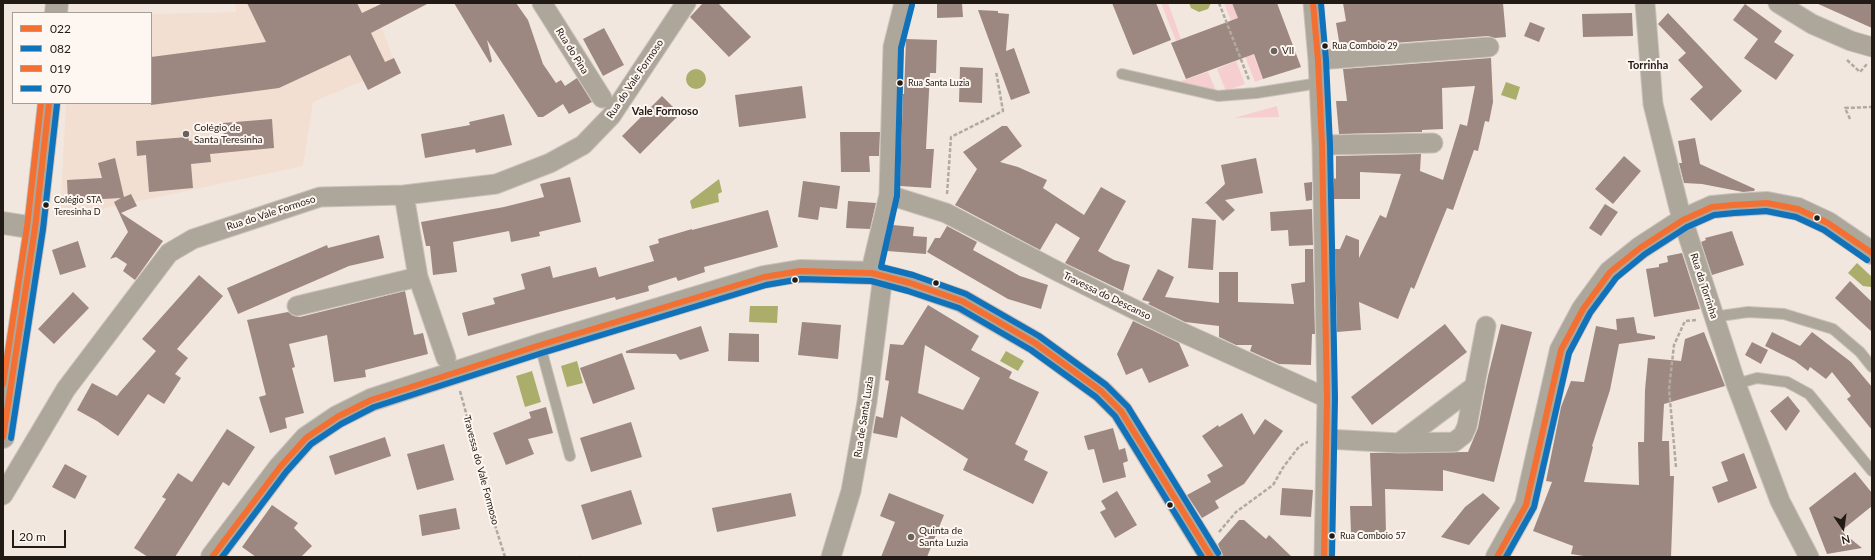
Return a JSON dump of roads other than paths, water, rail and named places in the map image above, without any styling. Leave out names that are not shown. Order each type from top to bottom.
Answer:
[{"type":"street","name":"Rua do Pina","points":[[542,3],[602,98]]},
{"type":"street","name":"Rua do Vale Formoso","points":[[3,495],[66,389],[169,253],[193,239],[320,198],[404,195],[496,184],[550,163],[582,145],[611,116],[686,3]]},
{"type":"street","name":"Rua de Santa Luzia","points":[[832,557],[853,484],[868,402],[878,274],[873,262],[889,195],[893,47],[904,3]]},
{"type":"street","points":[[1313,3],[1318,60],[1322,145],[1327,398],[1324,557]]},
{"type":"street","name":"Rua da Torrinha","points":[[1645,3],[1653,104],[1683,220],[1713,317],[1736,384],[1780,501],[1809,557]]},
{"type":"street","points":[[1778,3],[1812,24],[1851,42],[1872,47]]},
{"type":"street","points":[[1318,60],[1489,47]]},
{"type":"street","points":[[3,437],[35,228],[49,104]]},
{"type":"street","points":[[1322,145],[1433,143]]},
{"type":"street","points":[[404,195],[418,276],[446,358]]},
{"type":"street","name":"Travessa do Descanso","points":[[889,195],[946,213],[1057,271],[1170,327],[1327,398]]},
{"type":"street","points":[[1497,557],[1526,505],[1562,350],[1583,309],[1610,272],[1640,248],[1683,220],[1712,207],[1767,203],[1798,209],[1828,223],[1872,253]]},
{"type":"street","points":[[3,223],[35,228]]},
{"type":"street","points":[[212,557],[280,467],[306,438],[337,417],[371,400],[540,345],[764,277],[800,270],[878,274],[962,301],[1035,343],[1101,391],[1120,411],[1214,547]]},
{"type":"street","points":[[297,306],[418,276]]},
{"type":"street","points":[[1326,439],[1399,443],[1454,442],[1463,435],[1467,426],[1486,326]]},
{"type":"street","points":[[1399,443],[1474,386]]},
{"type":"lane","points":[[1122,74],[1218,96],[1256,93],[1319,83]]},
{"type":"lane","points":[[1713,317],[1748,312],[1784,314],[1833,329],[1860,352],[1872,367]]},
{"type":"lane","points":[[540,345],[570,456]]},
{"type":"lane","points":[[1736,384],[1757,378],[1787,382],[1809,394],[1872,471]]},
{"type":"place","name":"Rua Comboio 29","points":[[1325,46]]},
{"type":"place","name":"VII","points":[[1274,51]]},
{"type":"place","name":"Rua Santa Luzia","points":[[900,83]]},
{"type":"place","name":"Colégio de Santa Teresinha","points":[[186,134]]},
{"type":"place","name":"Colégio STA Teresinha D","points":[[46,205]]},
{"type":"place","name":"Rua Comboio 57","points":[[1332,536]]},
{"type":"place","name":"Quinta de Santa Luzia","points":[[911,537]]},
{"type":"district","name":"Torrinha","points":[[1648,65]]},
{"type":"district","name":"Vale Formoso","points":[[665,111]]}]
